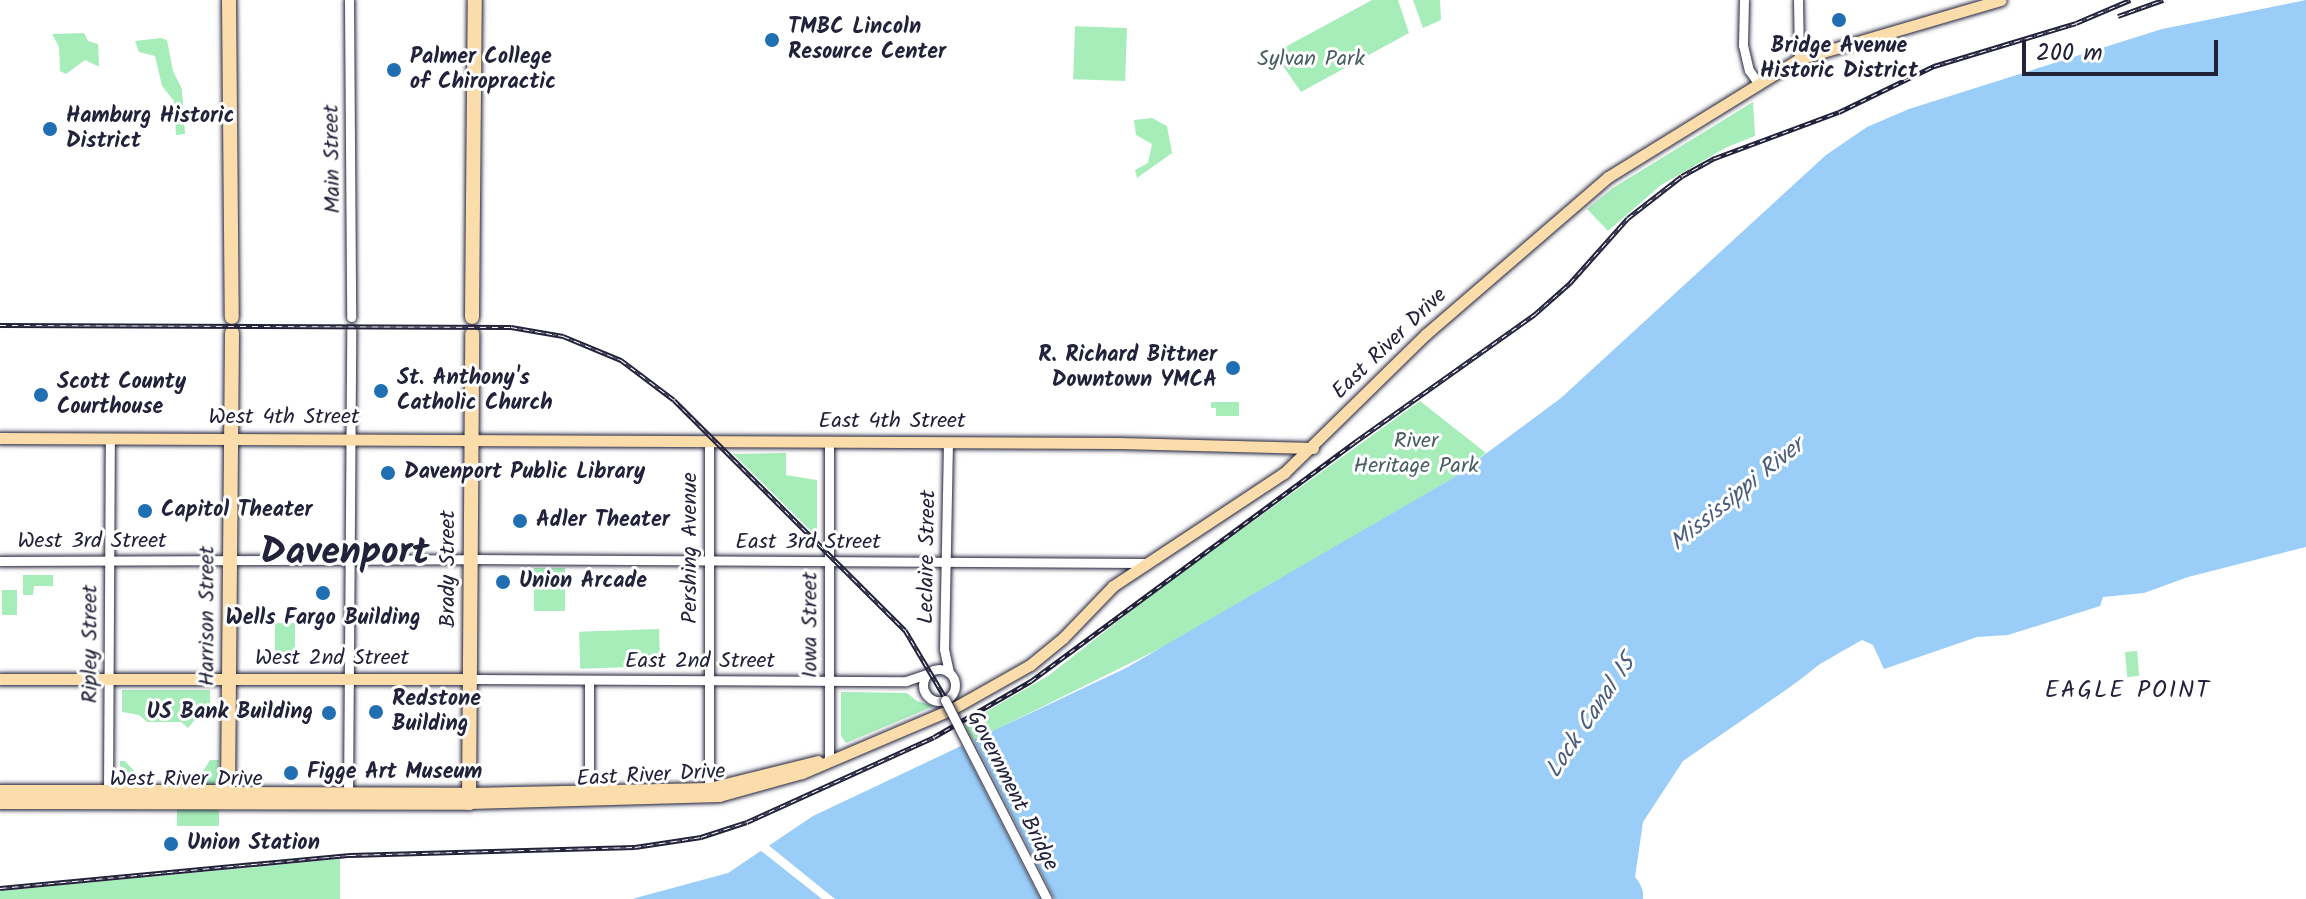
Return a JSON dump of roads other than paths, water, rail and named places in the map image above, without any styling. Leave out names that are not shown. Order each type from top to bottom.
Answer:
[{"type":"highway","points":[[229,0],[232,317]]},
{"type":"highway","points":[[472,317],[475,0]]},
{"type":"highway","name":"Harrison Street","points":[[228,797],[232,333]]},
{"type":"highway","name":"Brady Street","points":[[468,798],[472,334]]},
{"type":"highway","name":"West River Drive","points":[[0,792],[108,796],[468,798]]},
{"type":"highway","name":"West River Drive","points":[[0,802],[108,796]]},
{"type":"main road","name":"East River Drive","points":[[468,798],[709,792],[798,764],[829,760],[952,709],[1030,665],[1063,638],[1097,600],[1145,563],[1268,485],[1313,448],[1426,334],[1589,192],[1799,59],[2001,0]]},
{"type":"main road","name":"West 4th Street","points":[[0,438],[471,439]]},
{"type":"main road","name":"East 4th Street","points":[[471,439],[1313,448]]},
{"type":"main road","name":"West 2nd Street","points":[[0,679],[471,679]]},
{"type":"street","name":"Main Street","points":[[349,0],[351,317]]},
{"type":"street","points":[[1744,0],[1743,45],[1749,70],[1758,83]]},
{"type":"street","points":[[1798,0],[1799,59]]},
{"type":"street","points":[[348,798],[351,330]]},
{"type":"street","name":"Ripley Street","points":[[108,796],[110,438]]},
{"type":"street","name":"Pershing Avenue","points":[[709,442],[709,792]]},
{"type":"street","name":"Leclaire Street","points":[[948,442],[944,649],[949,672]]},
{"type":"street","name":"Iowa Street","points":[[829,443],[829,760]]},
{"type":"street","name":"West 3rd Street","points":[[0,561],[472,559]]},
{"type":"street","name":"East 3rd Street","points":[[472,559],[1145,563]]},
{"type":"street","points":[[923,689],[944,649]]},
{"type":"street","points":[[906,681],[923,689],[930,699],[945,700],[955,687],[949,672],[930,672]]},
{"type":"street","name":"East 2nd Street","points":[[471,679],[906,681],[930,672]]},
{"type":"street","points":[[589,680],[589,795]]},
{"type":"street","name":"Government Bridge","points":[[945,700],[1047,899]]},
{"type":"water","points":[[2306,0],[2306,547],[2188,577],[2144,593],[2103,597],[2100,606],[2008,635],[1977,637],[1884,669],[1873,645],[1862,640],[1820,664],[1769,704],[1684,762],[1644,822],[1637,877],[1646,899],[632,899],[728,873],[813,816],[1126,668],[1453,478],[1561,398],[1826,155],[1867,127],[1909,109],[2162,29]]},
{"type":"railway","points":[[0,888],[350,855],[635,847],[701,837],[747,822],[934,737],[1031,681],[1355,442],[1535,314],[1570,283],[1628,218],[1682,176],[1715,158],[1839,112],[1934,66],[2076,23],[2130,0]]},
{"type":"railway","points":[[2118,16],[2163,0]]},
{"type":"railway","points":[[0,325],[511,327],[563,336],[621,360],[674,400],[905,630],[959,721],[1049,899]]},
{"type":"place","name":"Bridge Avenue Historic District","points":[[1839,20]]},
{"type":"place","name":"TMBC Lincoln Resource Center","points":[[772,40]]},
{"type":"place","name":"Palmer College of Chiropractic","points":[[394,70]]},
{"type":"place","name":"Hamburg Historic District","points":[[50,129]]},
{"type":"place","name":"R. Richard Bittner Downtown YMCA","points":[[1233,368]]},
{"type":"place","name":"St. Anthony's Catholic Church","points":[[381,391]]},
{"type":"place","name":"Scott County Courthouse","points":[[41,395]]},
{"type":"place","name":"Davenport Public Library","points":[[388,473]]},
{"type":"place","name":"Capitol Theater","points":[[145,511]]},
{"type":"place","name":"Adler Theater","points":[[520,521]]},
{"type":"place","name":"Union Arcade","points":[[503,582]]},
{"type":"place","name":"Wells Fargo Building","points":[[323,593]]},
{"type":"place","name":"Redstone Building","points":[[376,712]]},
{"type":"place","name":"US Bank Building","points":[[329,713]]},
{"type":"place","name":"Figge Art Museum","points":[[291,773]]},
{"type":"place","name":"Union Station","points":[[171,844]]},
{"type":"district","name":"Davenport","points":[[345,554]]},
{"type":"district","name":"EAGLE POINT","points":[[2128,691]]},
{"type":"park label","name":"Sylvan Park","points":[[1311,60]]},
{"type":"park label","name":"River Heritage Park","points":[[1416,454]]},
{"type":"water label","name":"Mississippi River","points":[[1737,495]]},
{"type":"water label","name":"Lock Canal 15","points":[[1591,717]]}]
